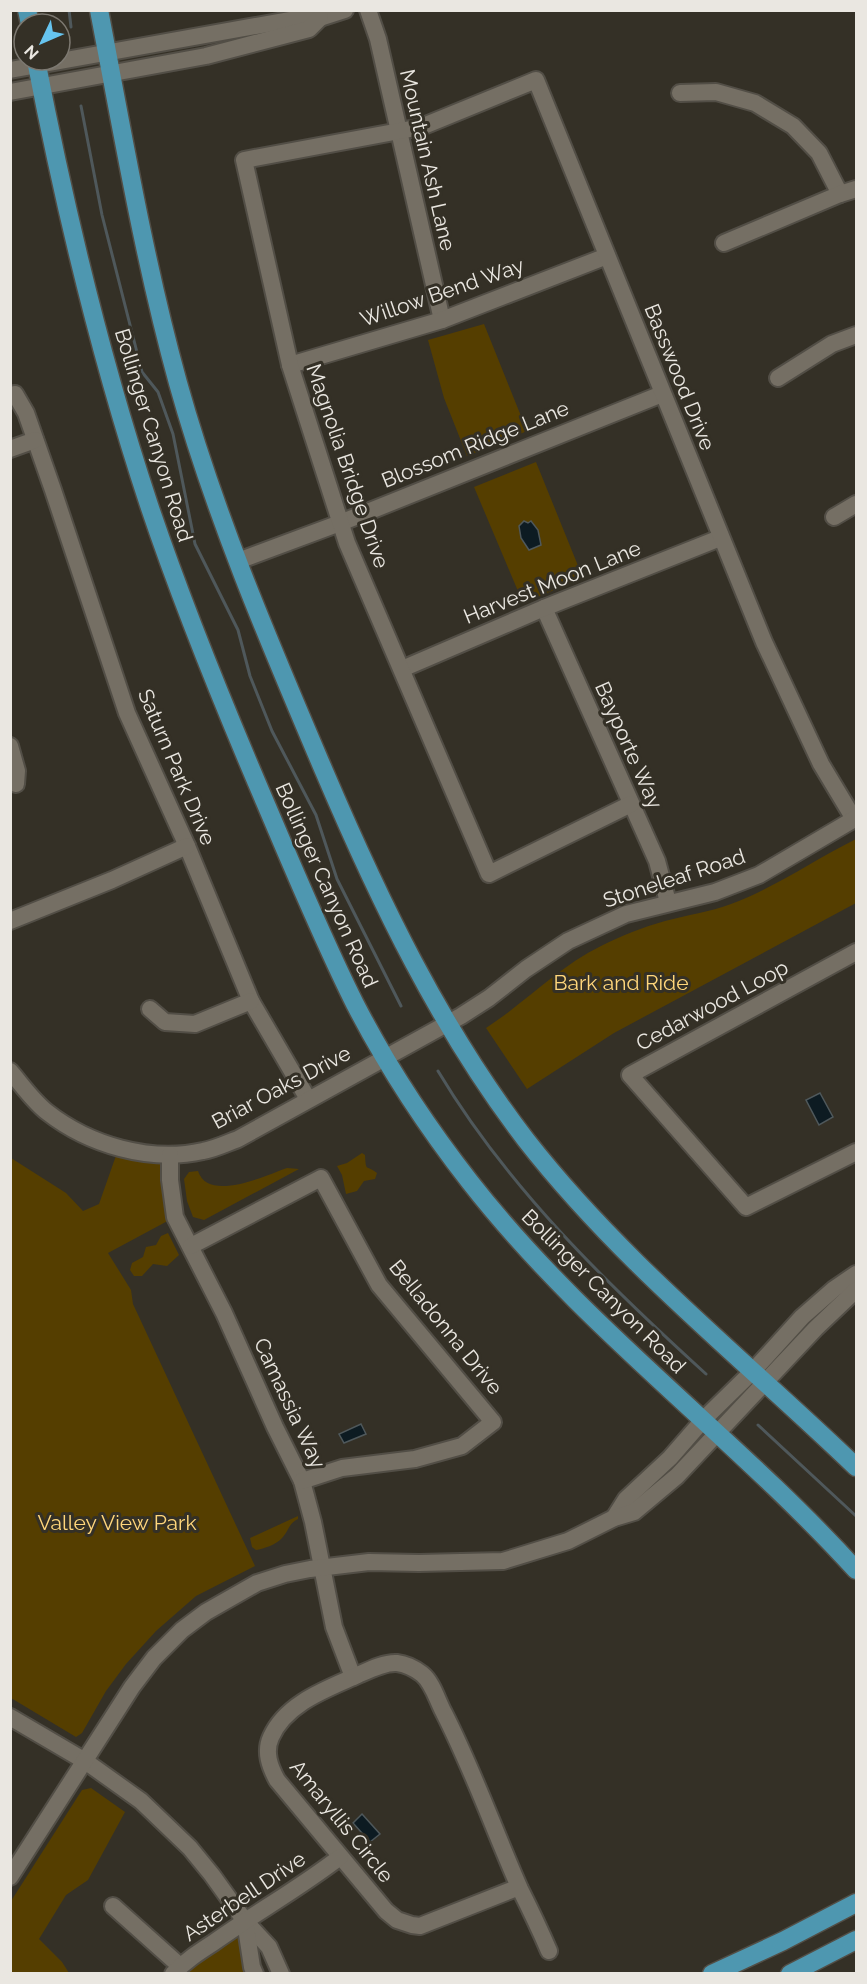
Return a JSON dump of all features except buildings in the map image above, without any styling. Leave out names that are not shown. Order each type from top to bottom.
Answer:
[{"type":"main road","name":"Bollinger Canyon Road","points":[[99,10],[151,273],[178,384],[210,484],[237,561],[276,659],[349,831],[413,963],[447,1023],[484,1081],[525,1138],[565,1187],[610,1237],[653,1279],[856,1467]]},
{"type":"main road","name":"Bollinger Canyon Road","points":[[39,72],[61,180],[88,293],[145,491],[180,594],[214,681],[313,914],[357,1006],[385,1056],[426,1120],[468,1179],[511,1231],[608,1333],[704,1419],[808,1518],[856,1570]]},
{"type":"main road","points":[[712,1974],[783,1941],[856,1903]]},
{"type":"main road","points":[[790,1974],[856,1940]]},
{"type":"street","points":[[72,58],[306,17],[320,18],[345,10]]},
{"type":"street","name":"Mountain Ash Lane","points":[[368,10],[378,39],[442,320]]},
{"type":"street","points":[[10,92],[206,56],[309,28],[320,18]]},
{"type":"street","name":"Basswood Drive","points":[[399,131],[421,127],[536,80],[720,538],[790,701],[821,764],[855,818]]},
{"type":"street","points":[[680,93],[716,92],[755,103],[793,126],[819,153],[840,194]]},
{"type":"street","name":"Magnolia Bridge Drive","points":[[399,131],[244,160],[290,364],[340,523],[489,874],[631,804]]},
{"type":"street","points":[[724,243],[856,189]]},
{"type":"street","name":"Willow Bend Way","points":[[290,364],[442,320],[607,256]]},
{"type":"street","points":[[778,378],[832,344],[856,334]]},
{"type":"street","name":"Saturn Park Drive","points":[[15,394],[26,413],[127,713],[187,846],[251,1001],[308,1099]]},
{"type":"street","name":"Blossom Ridge Lane","points":[[237,561],[340,523],[662,394]]},
{"type":"street","points":[[10,449],[35,440]]},
{"type":"street","points":[[834,518],[856,504]]},
{"type":"street","name":"Harvest Moon Lane","points":[[402,669],[544,608],[720,538]]},
{"type":"street","name":"Bayporte Way","points":[[544,608],[657,861],[668,902]]},
{"type":"street","points":[[10,746],[17,771],[16,784]]},
{"type":"street","name":"Stoneleaf Road","points":[[447,1023],[489,998],[526,969],[568,941],[626,914],[715,892],[759,875],[855,818]]},
{"type":"street","points":[[10,921],[112,880],[187,846]]},
{"type":"street","name":"Cedarwood Loop","points":[[854,1159],[746,1207],[630,1075],[856,952]]},
{"type":"street","points":[[150,1009],[165,1022],[195,1024],[251,1001]]},
{"type":"street","name":"Briar Oaks Drive","points":[[10,1071],[46,1111],[70,1128],[97,1141],[131,1151],[170,1155],[204,1151],[238,1139],[447,1023]]},
{"type":"street","name":"Camassia Way","points":[[170,1155],[170,1180],[175,1217],[226,1318],[274,1427],[302,1481],[313,1522],[334,1627],[353,1677]]},
{"type":"street","name":"Belladonna Drive","points":[[191,1246],[321,1178],[379,1285],[493,1422],[462,1446],[415,1459],[342,1468],[302,1481]]},
{"type":"street","points":[[10,1877],[132,1687],[154,1658],[182,1630],[206,1612],[257,1583],[285,1574],[369,1562],[502,1561],[568,1541],[614,1518],[634,1512],[677,1476],[717,1432],[802,1317],[834,1289],[856,1274]]},
{"type":"street","points":[[614,1518],[626,1499],[670,1458],[704,1419],[759,1377],[856,1290]]},
{"type":"street","name":"Amaryllis Circle","points":[[519,1887],[431,1923],[412,1925],[397,1920],[386,1911],[277,1780],[270,1768],[268,1755],[270,1739],[278,1725],[294,1710],[323,1690],[374,1668],[395,1663],[410,1666],[424,1675],[454,1732],[519,1887],[549,1951]]},
{"type":"street","points":[[10,1717],[85,1761],[141,1801],[190,1848],[245,1921],[269,1947],[281,1974]]},
{"type":"street","name":"Asterbell Drive","points":[[176,1970],[340,1857]]},
{"type":"street","points":[[113,1906],[176,1970]]},
{"type":"street","points":[[245,1921],[255,1974]]},
{"type":"green space","points":[[484,324],[527,431],[467,456],[444,398],[428,340]]},
{"type":"green space","points":[[536,462],[583,578],[523,603],[474,487]]},
{"type":"green space","name":"Bark and Ride","points":[[856,839],[856,903],[614,1033],[527,1089],[486,1028],[585,954],[649,926],[715,909],[748,897]]},
{"type":"green space","name":"Valley View Park","points":[[119,1147],[170,1155],[175,1217],[108,1253],[131,1290],[133,1304],[255,1566],[196,1596],[156,1631],[126,1664],[106,1691],[82,1733],[76,1737],[11,1698],[11,1158],[66,1193],[83,1211],[99,1204]]},
{"type":"green space","points":[[362,1153],[365,1155],[366,1166],[377,1173],[375,1179],[364,1181],[357,1191],[346,1194],[342,1175],[337,1166],[347,1163]]},
{"type":"green space","points":[[287,1168],[299,1169],[204,1220],[193,1217],[187,1201],[184,1179],[189,1172],[198,1171],[204,1180],[213,1185],[225,1186],[253,1180]]},
{"type":"green space","points":[[168,1233],[179,1255],[167,1266],[153,1264],[142,1276],[134,1276],[130,1270],[132,1263],[143,1257],[146,1247],[156,1245],[161,1236]]},
{"type":"green space","points":[[298,1516],[298,1519],[277,1542],[256,1550],[252,1547],[250,1538]]},
{"type":"green space","points":[[91,1788],[125,1812],[88,1880],[66,1895],[39,1939],[62,1962],[69,1973],[11,1973],[11,1901],[82,1790]]},
{"type":"green space","points":[[245,1921],[255,1973],[189,1973],[180,1966]]},
{"type":"shaded area","points":[[524,521],[528,523],[531,521],[538,530],[541,545],[529,550],[521,538],[519,526]]},
{"type":"shaded area","points":[[820,1093],[833,1117],[819,1125],[806,1100]]},
{"type":"shaded area","points":[[361,1424],[366,1434],[344,1443],[339,1434]]},
{"type":"shaded area","points":[[362,1814],[380,1834],[370,1842],[353,1823]]},
{"type":"waterway","points":[[81,106],[102,215],[142,372],[158,392],[173,434],[195,544],[238,630],[250,676],[272,731],[316,815],[337,879],[401,1006]]},
{"type":"waterway","points":[[438,1071],[495,1155],[527,1194],[596,1269],[706,1374]]},
{"type":"waterway","points":[[758,1425],[856,1516]]}]
